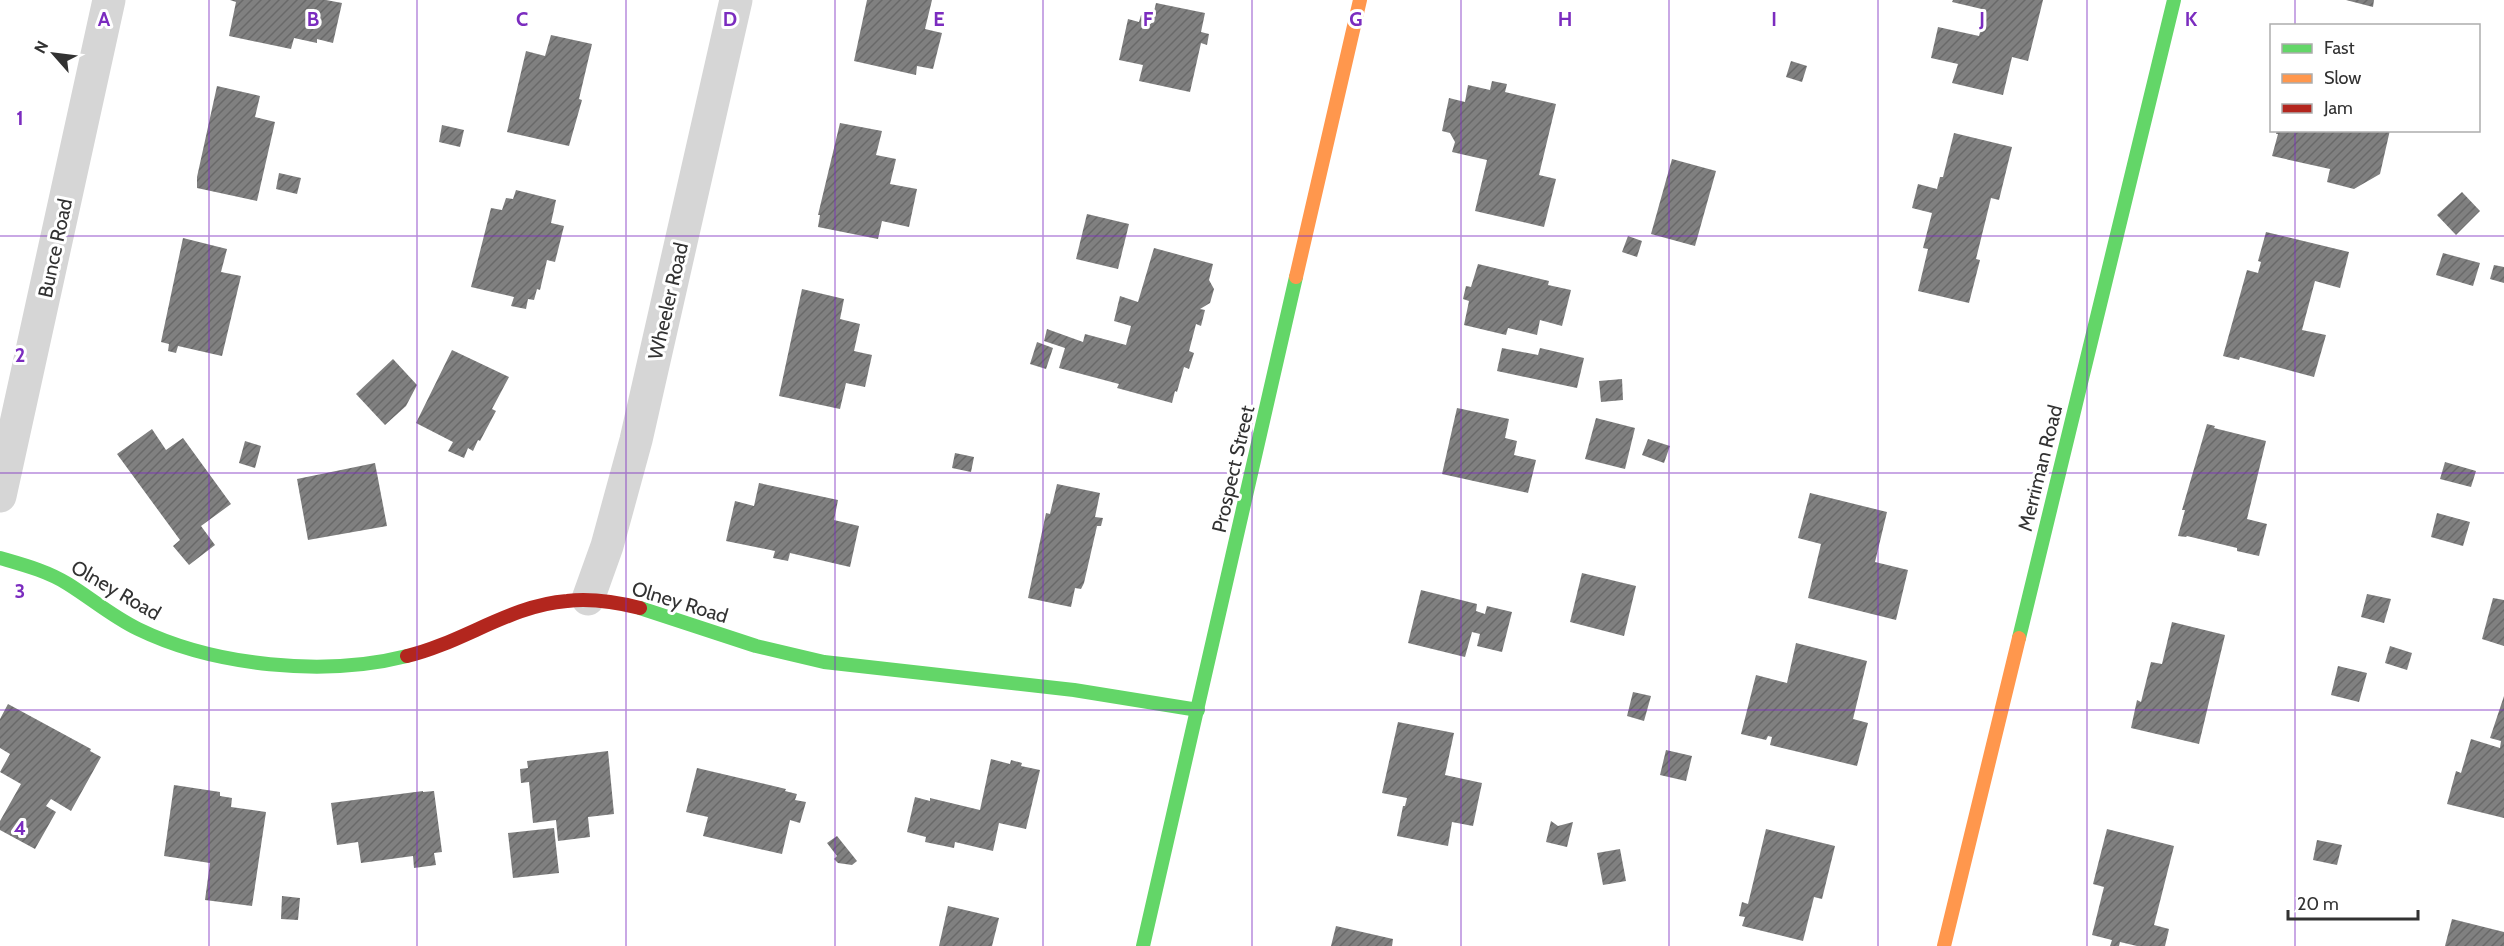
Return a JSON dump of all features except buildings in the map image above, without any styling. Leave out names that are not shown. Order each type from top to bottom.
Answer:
[{"type":"street","name":"Bunce Road","points":[[0,496],[109,0]]},
{"type":"street","name":"Wheeler Road","points":[[588,599],[607,546],[636,440],[736,0]]},
{"type":"street","name":"Prospect Street","points":[[1143,946],[1360,0]]},
{"type":"street","name":"Merriman Road","points":[[1944,946],[2174,0]]},
{"type":"street","name":"Olney Road","points":[[0,558],[42,571],[136,628],[188,649],[234,659],[285,665],[348,665],[405,658],[452,642],[541,605],[588,599],[640,606],[758,647],[841,664],[1072,688],[1198,710]]},
{"type":"traffic: fast","points":[[2019,638],[2174,0]]},
{"type":"traffic: fast","points":[[1143,946],[1296,277]]},
{"type":"traffic: fast","points":[[0,558],[52,575],[138,629],[200,652],[270,664],[305,666],[341,666],[407,656]]},
{"type":"traffic: fast","points":[[640,608],[756,646],[824,662],[1074,690],[1198,710]]},
{"type":"traffic: slow","points":[[1296,277],[1360,0]]},
{"type":"traffic: slow","points":[[1944,946],[2019,638]]},
{"type":"traffic: jam","points":[[407,656],[526,609],[546,604],[595,600],[640,608]]}]
